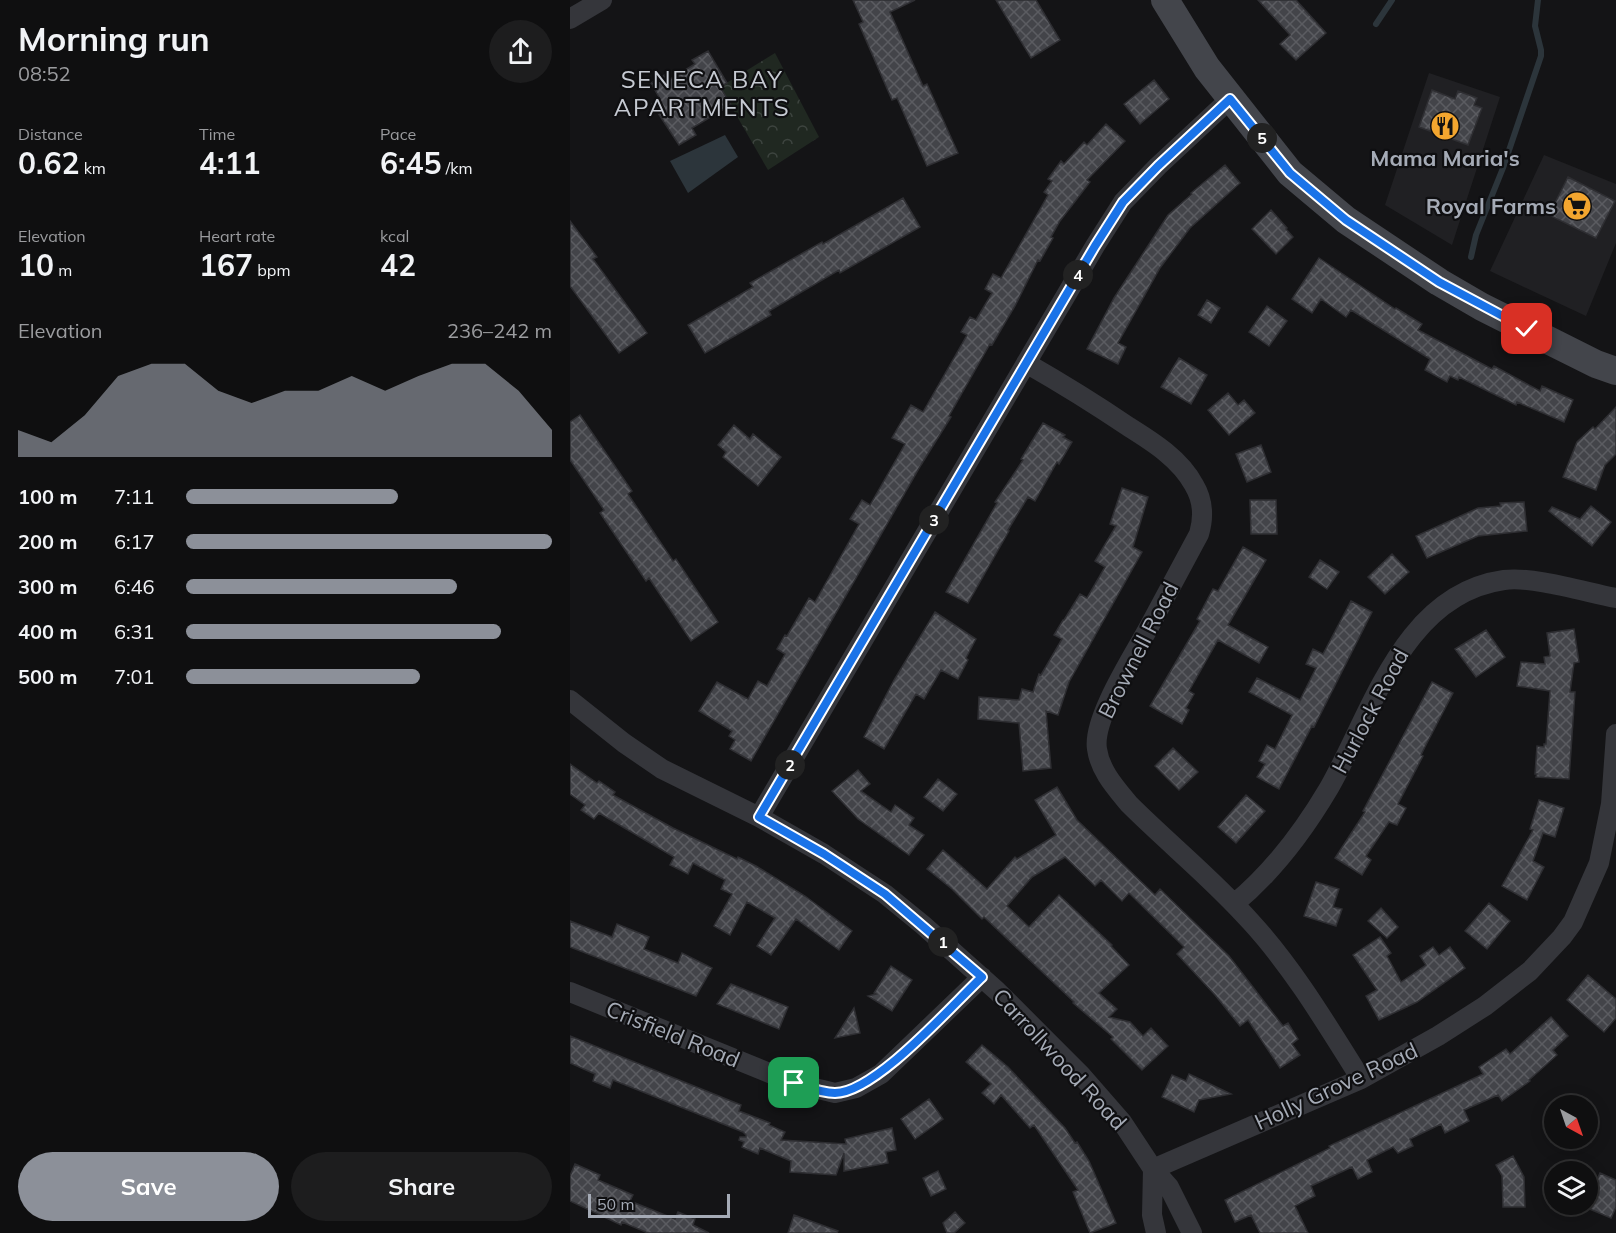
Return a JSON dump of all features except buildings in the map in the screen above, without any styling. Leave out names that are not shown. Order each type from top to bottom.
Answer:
[{"type":"street","points":[[570,19],[602,0]]},
{"type":"street","points":[[1166,0],[1207,68],[1290,173],[1346,220],[1403,260],[1482,307],[1596,364],[1616,371]]},
{"type":"street","points":[[759,817],[1123,202],[1230,99]]},
{"type":"street","name":"Brownell Road","points":[[1026,363],[1095,404],[1149,440],[1185,471],[1200,498],[1203,516],[1199,534],[1112,693],[1099,726],[1096,748],[1106,774],[1130,804],[1251,921],[1296,978],[1361,1079]]},
{"type":"street","name":"Hurlock Road","points":[[1234,904],[1282,857],[1310,820],[1330,787],[1396,658],[1414,632],[1435,613],[1468,592],[1505,580],[1526,580],[1616,598]]},
{"type":"street","name":"Carrollwood Road","points":[[570,700],[624,743],[662,769],[759,817],[824,854],[885,894],[982,977],[1082,1075],[1122,1122],[1153,1169],[1169,1187],[1192,1233]]},
{"type":"street","name":"Holly Grove Road","points":[[1153,1169],[1361,1079],[1413,1051],[1485,1006],[1530,971],[1563,937],[1591,886],[1608,866],[1616,734]]},
{"type":"street","name":"Crisfield Road","points":[[570,992],[762,1071],[794,1083],[835,1093],[856,1088],[880,1074],[982,977]]},
{"type":"street","points":[[1153,1169],[1152,1215],[1156,1233]]},
{"type":"shaded area","points":[[1429,73],[1500,97],[1452,245],[1385,205]]},
{"type":"shaded area","points":[[725,135],[738,157],[688,193],[670,161]]},
{"type":"shaded area","points":[[1544,155],[1616,184],[1616,243],[1586,316],[1490,271]]},
{"type":"green space","points":[[775,53],[819,137],[768,170],[720,87]]},
{"type":"waterway","points":[[1376,24],[1392,0]]},
{"type":"waterway","points":[[1471,257],[1476,235],[1503,168],[1541,56],[1535,26],[1538,0]]},
{"type":"place","name":"Mama Maria's","points":[[1445,126]]},
{"type":"place","name":"Royal Farms","points":[[1577,206]]},
{"type":"district","name":"SENECA BAY APARTMENTS","points":[[702,94]]},
{"type":"route","points":[[794,1083],[835,1093],[847,1091],[868,1082],[894,1062],[982,977],[885,894],[857,874],[759,817],[1123,202],[1230,99],[1290,173],[1346,220],[1439,282],[1527,329]]}]
